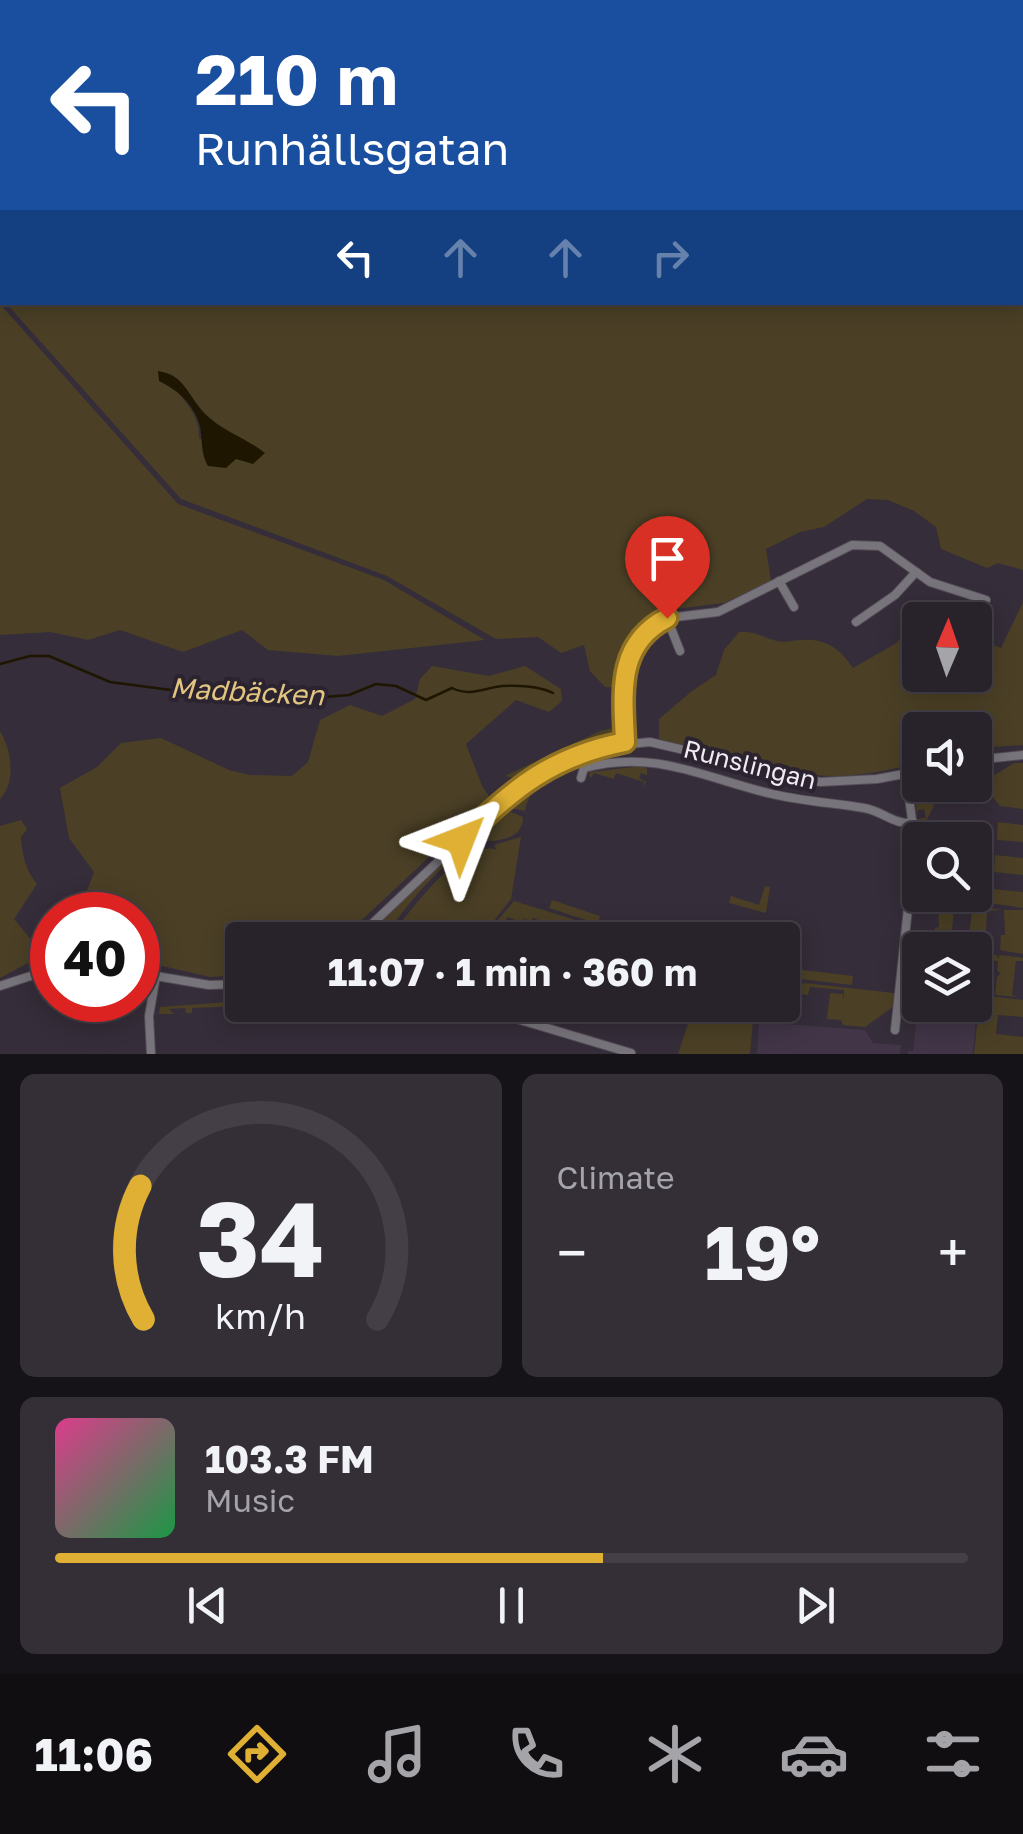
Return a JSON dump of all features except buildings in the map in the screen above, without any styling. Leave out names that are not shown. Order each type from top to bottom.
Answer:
[{"type":"street","points":[[625,742],[624,696],[630,652],[648,628],[667,618],[718,612],[863,544],[887,549],[936,585],[986,600]]},
{"type":"street","points":[[856,622],[895,596],[916,572]]},
{"type":"street","points":[[779,581],[794,607]]},
{"type":"street","points":[[667,618],[680,651]]},
{"type":"street","points":[[377,922],[516,787],[572,756],[625,742],[672,746],[820,782],[902,775]]},
{"type":"street","points":[[992,758],[1023,754]]},
{"type":"street","name":"Runslingan","points":[[581,778],[584,768],[594,765],[658,761],[767,793],[869,809],[890,820],[906,822]]},
{"type":"street","points":[[895,1030],[909,912]]},
{"type":"street","points":[[0,986],[30,976]]},
{"type":"street","points":[[160,977],[225,984]]},
{"type":"street","points":[[150,1022],[151,1054]]},
{"type":"street","points":[[527,1022],[632,1053]]},
{"type":"shaded area","points":[[1,305],[178,504],[384,580],[485,640],[338,656],[268,650],[242,630],[183,652],[120,630],[88,640],[50,632],[0,635]]},
{"type":"shaded area","points":[[8,305],[1023,306],[1023,570],[998,563],[987,568],[941,549],[936,527],[914,511],[888,500],[867,499],[824,527],[800,532],[766,549],[771,581],[724,603],[667,610],[642,623],[624,649],[621,688],[605,687],[590,671],[584,645],[561,653],[538,637],[496,639],[387,576],[181,499]],"holes":[[[169,373],[213,422],[256,446],[236,459],[199,438],[196,419]]]},
{"type":"shaded area","points":[[158,371],[180,382],[211,419],[265,453],[253,464],[236,459],[226,468],[208,466],[195,413],[182,397],[159,381]]},
{"type":"shaded area","points":[[1023,602],[1023,745],[992,747],[992,712],[902,712],[902,766],[835,776],[769,768],[659,739],[659,719],[716,675],[724,650],[739,632],[780,642],[825,643],[843,655],[853,668],[902,637],[902,692],[992,692],[992,645],[1001,648]]},
{"type":"shaded area","points":[[432,666],[489,676],[525,666],[561,689],[562,701],[549,712],[516,700],[466,744],[491,799],[359,922],[225,922],[225,976],[210,977],[160,965],[160,892],[86,892],[94,872],[69,838],[60,788],[97,767],[121,743],[161,738],[229,770],[292,776],[308,762],[320,720],[350,705],[382,716],[415,699],[420,679]]},
{"type":"shaded area","points":[[618,727],[612,739],[575,749],[534,768],[532,765],[515,778],[505,776],[600,731]]},
{"type":"shaded area","points":[[0,731],[7,747],[10,774],[0,799]]},
{"type":"shaded area","points":[[1014,763],[1023,763],[1023,809],[1000,806],[992,796],[992,777]]},
{"type":"shaded area","points":[[642,766],[647,769],[647,775],[641,773],[639,778],[646,782],[643,788],[644,782],[616,773],[614,779],[589,775],[590,772]]},
{"type":"shaded area","points":[[558,768],[560,775],[536,787],[525,811],[511,808],[515,795]]},
{"type":"shaded area","points":[[916,802],[933,802],[926,822],[917,822],[926,818],[924,809],[918,810],[917,816]]},
{"type":"shaded area","points":[[506,810],[523,817],[517,833],[489,841],[481,835],[493,817]]},
{"type":"shaded area","points":[[21,820],[27,829],[21,837],[24,856],[37,884],[14,919],[30,938],[30,962],[0,978],[0,826]]},
{"type":"shaded area","points":[[998,822],[1023,825],[1023,842],[997,840]]},
{"type":"shaded area","points":[[480,837],[482,843],[452,860],[395,922],[380,922],[450,856]]},
{"type":"shaded area","points":[[521,837],[511,899],[493,922],[402,922],[453,866],[483,849],[497,850],[494,845]]},
{"type":"shaded area","points":[[995,855],[1023,858],[1023,875],[994,872]]},
{"type":"shaded area","points":[[765,886],[770,887],[766,913],[729,903],[731,896],[759,905]]},
{"type":"shaded area","points":[[992,889],[1023,892],[1023,908],[992,903]]},
{"type":"shaded area","points":[[552,900],[600,916],[598,922],[592,922],[549,908]]},
{"type":"shaded area","points":[[514,901],[582,922],[543,922],[533,918],[521,922],[507,917],[505,922],[496,922]]},
{"type":"shaded area","points":[[1004,910],[1023,910],[1023,954],[1000,950],[1001,935],[1005,935]]},
{"type":"shaded area","points":[[938,912],[954,912],[952,932],[935,932],[939,927]]},
{"type":"shaded area","points":[[972,912],[987,912],[986,932],[969,932]]},
{"type":"shaded area","points":[[992,955],[998,959],[1000,955],[1023,958],[1016,961],[1012,995],[1018,997],[995,995],[1001,973],[997,971],[998,961],[992,961]]},
{"type":"shaded area","points":[[802,970],[853,976],[852,985],[801,979]]},
{"type":"shaded area","points":[[800,985],[894,993],[894,1006],[865,1027],[843,1025],[841,1020],[827,1019],[830,993],[843,994],[843,1004],[844,990],[810,987],[808,995],[802,994]]},
{"type":"shaded area","points":[[992,996],[1023,1000],[1023,1017],[998,1015],[996,1034],[1023,1037],[1023,1054],[974,1054],[977,1022],[992,1022]]},
{"type":"shaded area","points":[[225,1002],[225,1007],[192,1008],[192,1013],[186,1013],[185,1008],[169,1009],[174,1014],[160,1014],[160,1007]]},
{"type":"shaded area","points":[[689,1022],[753,1022],[750,1054],[678,1054]]},
{"type":"shaded area","points":[[759,1022],[865,1030],[873,1043],[901,1045],[900,1054],[757,1054]]},
{"type":"shaded area","points":[[916,1022],[976,1022],[973,1054],[908,1054],[913,1051]]},
{"type":"waterway","name":"Madbäcken","points":[[0,664],[30,656],[49,656],[110,682],[194,693],[299,699],[349,695],[376,684],[396,686],[426,700],[452,688],[471,692],[521,686],[553,693]]},
{"type":"route","points":[[461,840],[516,787],[542,771],[572,756],[625,742],[624,696],[630,652],[648,628],[667,618]]}]
